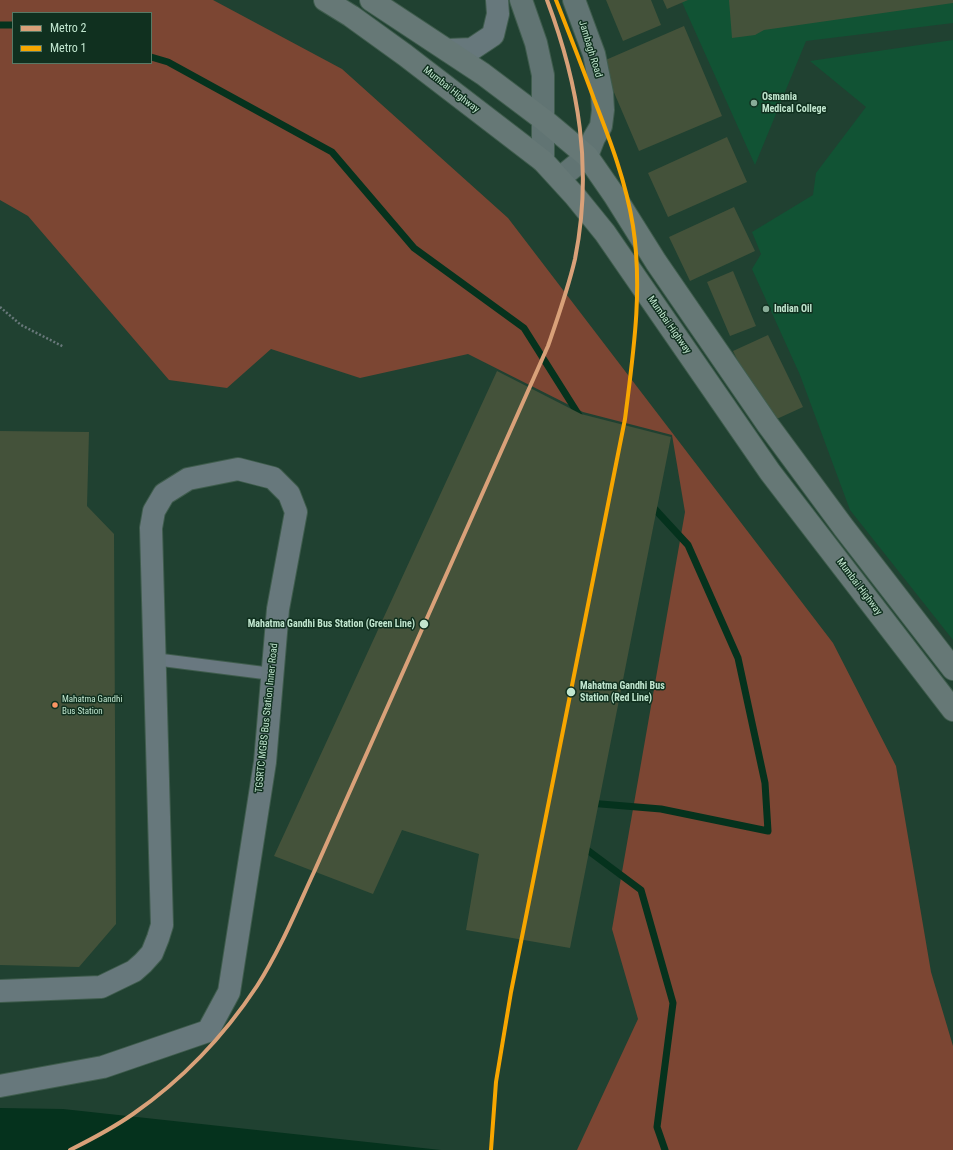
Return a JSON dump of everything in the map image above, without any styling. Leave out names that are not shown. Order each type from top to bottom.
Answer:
[{"type":"highway","name":"Mumbai Highway","points":[[325,0],[351,16],[405,55],[543,161],[560,178],[605,233],[770,472],[953,710]]},
{"type":"highway","points":[[371,0],[483,74],[544,120],[587,156],[656,262],[768,425],[844,528],[953,669]]},
{"type":"main road","points":[[521,0],[536,42],[543,75],[543,161]]},
{"type":"main road","name":"Jambagh Road","points":[[560,178],[587,156],[594,138],[601,126],[602,93],[594,54],[574,0]]},
{"type":"street","points":[[448,50],[472,49],[493,35],[498,14],[497,0]]},
{"type":"street","name":"TGSRTC MGBS Bus Station Inner Road","points":[[0,991],[101,987],[134,971],[152,953],[162,925],[151,528],[154,511],[164,494],[188,479],[238,469],[272,478],[289,494],[296,512],[278,609],[265,762],[229,992],[208,1031],[103,1067],[0,1086]]},
{"type":"lane","points":[[154,660],[272,674]]},
{"type":"path","points":[[0,307],[21,325],[64,347]]},
{"type":"shaded area","points":[[0,0],[213,0],[342,69],[508,218],[833,643],[896,766],[931,972],[953,1046],[953,1150],[577,1150],[638,1019],[612,929],[685,512],[672,435],[583,412],[468,354],[360,378],[271,349],[227,388],[169,380],[28,216],[0,200]]},
{"type":"shaded area","name":"Osmania Medical College","points":[[681,0],[953,0],[953,23],[806,41],[755,165]]},
{"type":"shaded area","points":[[953,40],[953,640],[850,510],[800,375],[752,269],[761,254],[752,232],[813,195],[816,173],[866,107],[810,61]]},
{"type":"shaded area","points":[[0,1108],[63,1109],[441,1150],[0,1150]]},
{"type":"building","points":[[606,0],[651,0],[661,25],[623,41]]},
{"type":"building","points":[[663,0],[688,0],[667,9]]},
{"type":"building","points":[[729,0],[953,0],[953,3],[764,30],[755,35],[732,38]]},
{"type":"building","points":[[684,26],[722,116],[639,151],[601,62]]},
{"type":"building","points":[[727,137],[747,182],[668,217],[648,173]]},
{"type":"building","points":[[734,207],[755,251],[690,281],[669,237]]},
{"type":"building","points":[[733,271],[756,326],[730,336],[707,282]]},
{"type":"building","points":[[768,335],[803,407],[768,423],[733,351]]},
{"type":"building","points":[[497,371],[581,414],[671,437],[570,948],[466,930],[479,854],[402,830],[373,894],[274,856]]},
{"type":"building","name":"Mahatma Gandhi Bus Station","points":[[0,431],[89,432],[87,506],[114,534],[116,924],[79,967],[0,965]]},
{"type":"waterway","points":[[0,25],[12,25]]},
{"type":"waterway","points":[[152,57],[168,62],[332,152],[414,248],[524,328],[582,420]]},
{"type":"waterway","points":[[589,803],[661,809],[768,831],[765,783],[738,658],[688,545],[651,505]]},
{"type":"waterway","points":[[586,843],[586,849],[641,890],[673,1003],[657,1127],[665,1150]]},
{"type":"metro line","name":"2","points":[[70,1150],[118,1124],[168,1087],[216,1040],[257,986],[273,958],[314,872],[548,346],[575,259],[583,193],[580,128],[575,96],[558,32],[547,0]]},
{"type":"metro line","name":"1","points":[[491,1150],[496,1082],[511,992],[625,419],[636,323],[636,250],[626,193],[606,130],[556,0]]},
{"type":"place","name":"Osmania Medical College","points":[[754,103]]},
{"type":"place","name":"Indian Oil","points":[[766,309]]},
{"type":"place","name":"Mahatma Gandhi Bus Station (Green Line)","points":[[424,624]]},
{"type":"place","name":"Mahatma Gandhi Bus Station (Red Line)","points":[[571,692]]},
{"type":"place","name":"Mahatma Gandhi Bus Station","points":[[55,705]]}]
